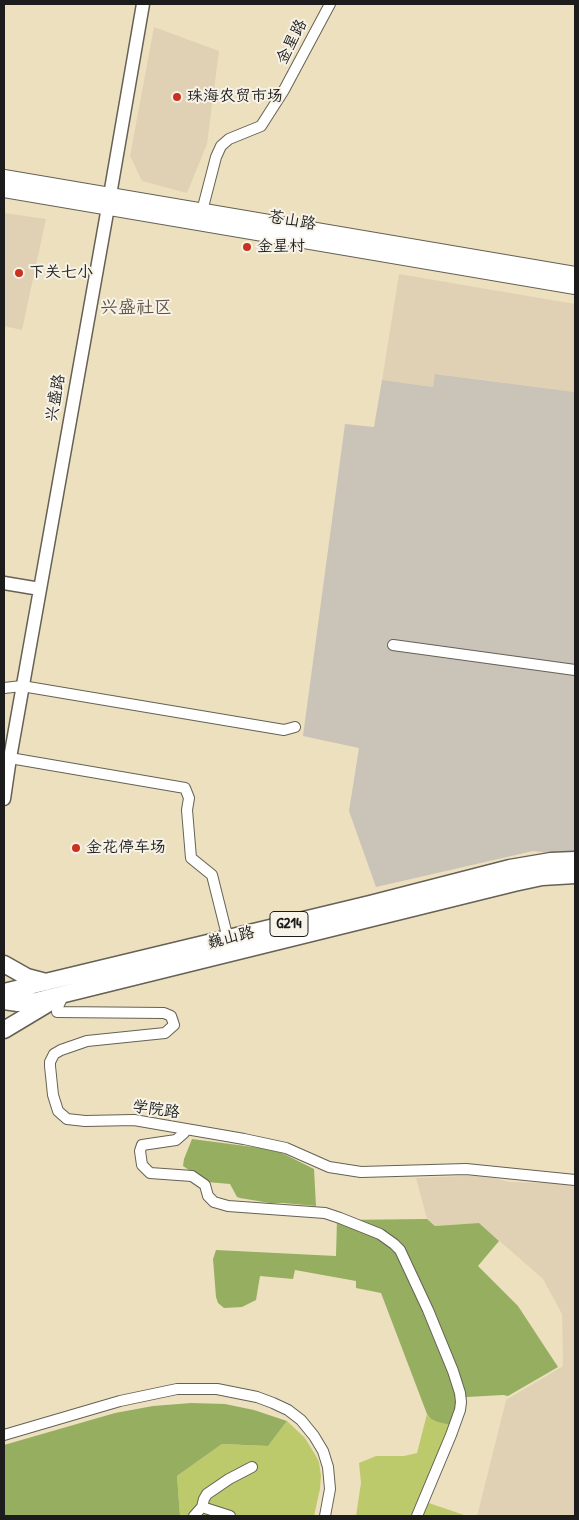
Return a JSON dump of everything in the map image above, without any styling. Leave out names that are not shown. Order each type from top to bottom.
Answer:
[{"type":"highway","name":"巍山路","points":[[4,1001],[31,1002],[514,883],[575,860]]},
{"type":"highway","name":"巍山路","points":[[4,992],[510,868],[552,868],[575,875]]},
{"type":"highway","points":[[4,964],[27,977],[48,982]]},
{"type":"highway","points":[[4,1030],[64,994]]},
{"type":"main road","name":"苍山路","points":[[4,178],[109,201],[575,288]]},
{"type":"main road","name":"苍山路","points":[[4,190],[202,211],[575,274]]},
{"type":"street","name":"兴盛路","points":[[4,799],[22,686],[143,4]]},
{"type":"street","name":"金星路","points":[[202,211],[216,157],[221,146],[228,139],[262,126],[284,90],[330,4]]},
{"type":"street","points":[[4,583],[40,589]]},
{"type":"street","points":[[393,645],[575,670]]},
{"type":"street","points":[[4,688],[22,686],[284,730],[295,727]]},
{"type":"street","points":[[10,758],[185,788],[189,798],[187,810],[191,858],[212,875],[228,938]]},
{"type":"street","points":[[32,1012],[57,1012],[64,994]]},
{"type":"street","name":"学院路","points":[[57,1012],[164,1013],[171,1016],[174,1026],[165,1033],[87,1041],[54,1054],[50,1062],[53,1095],[58,1111],[67,1119],[85,1122],[134,1120],[186,1129],[286,1148],[329,1168],[361,1172],[466,1169],[575,1180]]},
{"type":"street","points":[[186,1129],[176,1140],[142,1145],[140,1151],[142,1166],[150,1173],[192,1176],[205,1185],[208,1196],[214,1202],[228,1206],[325,1214],[380,1234],[400,1250],[428,1310],[453,1372],[461,1402],[454,1426],[417,1516]]},
{"type":"street","points":[[4,1435],[120,1401],[177,1389],[218,1389],[257,1397],[273,1402],[301,1420],[323,1451],[328,1467],[330,1489],[325,1516]]},
{"type":"street","points":[[194,1516],[202,1507],[207,1494],[229,1479],[252,1467]]},
{"type":"street","points":[[202,1507],[230,1516]]},
{"type":"shaded area","name":"珠海农贸市场","points":[[154,27],[219,51],[207,144],[187,193],[142,181],[130,156]]},
{"type":"shaded area","name":"下关七小","points":[[4,213],[46,219],[22,330],[4,326]]},
{"type":"shaded area","points":[[399,274],[575,304],[575,392],[436,374],[433,387],[382,380]]},
{"type":"shaded area","points":[[435,374],[575,392],[575,855],[533,851],[376,887],[349,811],[359,748],[303,736],[345,424],[374,427],[382,380],[433,387]]},
{"type":"shaded area","points":[[483,1175],[509,1182],[575,1184],[575,1516],[477,1516],[506,1400],[563,1366],[562,1314],[543,1279],[479,1223],[435,1226],[427,1219],[416,1178]]},
{"type":"green space","points":[[192,1139],[276,1150],[314,1169],[316,1206],[270,1203],[240,1198],[237,1197],[230,1184],[207,1182],[183,1166]]},
{"type":"green space","points":[[427,1219],[435,1226],[479,1223],[499,1241],[478,1266],[518,1306],[558,1367],[508,1396],[467,1397],[457,1403],[451,1425],[431,1419],[427,1414],[381,1293],[356,1288],[356,1281],[295,1270],[293,1279],[260,1276],[256,1300],[242,1307],[224,1308],[218,1303],[213,1259],[216,1250],[336,1256],[337,1220]]},
{"type":"green space","points":[[191,1403],[225,1404],[254,1410],[287,1421],[268,1446],[222,1444],[177,1476],[180,1516],[4,1516],[4,1445],[115,1413],[153,1406]]},
{"type":"green space","points":[[427,1414],[431,1419],[451,1425],[420,1500],[467,1516],[356,1516],[361,1483],[359,1463],[376,1456],[404,1456],[417,1453]]},
{"type":"green space","points":[[287,1421],[305,1438],[319,1462],[320,1489],[314,1516],[180,1516],[177,1476],[222,1444],[268,1446]]},
{"type":"place","name":"珠海农贸市场","points":[[177,97]]},
{"type":"place","name":"金星村","points":[[247,247]]},
{"type":"place","name":"下关七小","points":[[19,273]]},
{"type":"place","name":"金花停车场","points":[[76,848]]},
{"type":"district","name":"兴盛社区","points":[[136,308]]}]
